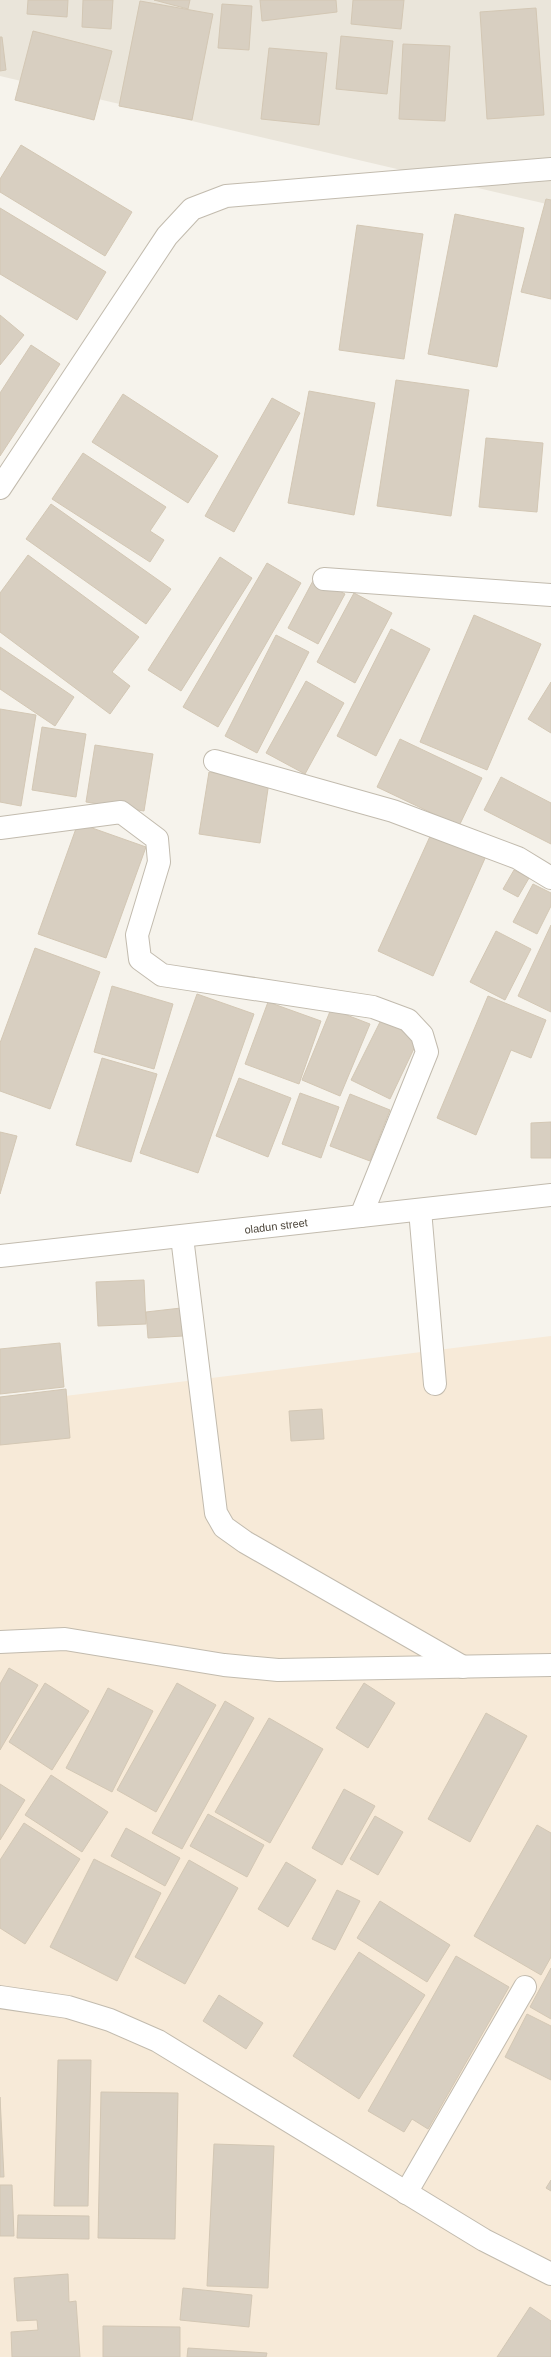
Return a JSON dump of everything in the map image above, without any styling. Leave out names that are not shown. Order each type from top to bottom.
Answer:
[{"type":"street","points":[[0,488],[167,236],[192,209],[226,196],[551,169]]},
{"type":"street","points":[[324,579],[551,595]]},
{"type":"street","points":[[215,762],[393,811],[518,858],[551,878]]},
{"type":"street","points":[[0,828],[121,812],[157,839],[159,862],[137,935],[140,959],[162,975],[373,1007],[408,1020],[422,1036],[427,1052],[361,1216]]},
{"type":"street","name":"oladun street","points":[[0,1256],[551,1195]]},
{"type":"street","points":[[420,1210],[435,1384]]},
{"type":"street","points":[[182,1237],[216,1513],[224,1527],[245,1542],[463,1667]]},
{"type":"street","points":[[0,1642],[65,1639],[224,1665],[278,1670],[551,1665]]},
{"type":"street","points":[[406,2192],[524,1987]]},
{"type":"street","points":[[0,1997],[68,2007],[110,2020],[158,2041],[484,2240],[551,2274]]},
{"type":"shaded area","points":[[0,0],[551,0],[551,205],[0,76]]},
{"type":"shaded area","points":[[551,1336],[551,2357],[0,2357],[0,1404]]},
{"type":"building","points":[[28,0],[68,0],[67,17],[27,14]]},
{"type":"building","points":[[83,0],[113,0],[111,29],[82,27]]},
{"type":"building","points":[[154,0],[190,0],[188,9]]},
{"type":"building","points":[[260,0],[336,0],[337,12],[262,21]]},
{"type":"building","points":[[353,0],[404,0],[401,29],[351,24]]},
{"type":"building","points":[[140,1],[213,14],[192,120],[119,106]]},
{"type":"building","points":[[222,4],[252,6],[249,50],[218,48]]},
{"type":"building","points":[[536,8],[544,115],[487,119],[480,12]]},
{"type":"building","points":[[33,31],[112,51],[94,120],[15,100]]},
{"type":"building","points":[[341,36],[393,41],[387,94],[336,89]]},
{"type":"building","points":[[0,37],[2,37],[6,70],[0,71]]},
{"type":"building","points":[[403,44],[450,46],[445,121],[399,119]]},
{"type":"building","points":[[269,48],[327,53],[319,125],[261,119]]},
{"type":"building","points":[[21,145],[132,212],[105,256],[0,192],[0,179]]},
{"type":"building","points":[[546,199],[551,200],[551,299],[521,292]]},
{"type":"building","points":[[0,208],[106,272],[77,320],[0,274]]},
{"type":"building","points":[[455,214],[524,228],[497,367],[428,354]]},
{"type":"building","points":[[357,225],[423,234],[404,359],[339,350]]},
{"type":"building","points":[[0,315],[24,335],[0,365]]},
{"type":"building","points":[[31,345],[60,364],[0,456],[0,393]]},
{"type":"building","points":[[396,380],[469,390],[451,516],[377,506]]},
{"type":"building","points":[[309,391],[375,403],[354,515],[288,503]]},
{"type":"building","points":[[123,394],[218,456],[188,503],[92,442]]},
{"type":"building","points":[[272,398],[300,413],[234,532],[205,516]]},
{"type":"building","points":[[486,438],[543,443],[537,512],[479,507]]},
{"type":"building","points":[[83,453],[166,507],[150,531],[164,540],[150,562],[52,499]]},
{"type":"building","points":[[51,504],[171,589],[146,624],[26,539]]},
{"type":"building","points":[[28,555],[139,637],[112,672],[130,686],[110,714],[0,632],[0,593]]},
{"type":"building","points":[[220,557],[252,578],[181,691],[148,670]]},
{"type":"building","points":[[267,563],[301,583],[218,727],[183,707]]},
{"type":"building","points":[[315,577],[345,594],[318,644],[288,628]]},
{"type":"building","points":[[354,593],[392,613],[355,683],[317,662]]},
{"type":"building","points":[[474,615],[541,644],[487,770],[420,742]]},
{"type":"building","points":[[391,629],[430,649],[376,756],[337,736]]},
{"type":"building","points":[[276,635],[309,652],[257,753],[225,736]]},
{"type":"building","points":[[0,647],[74,697],[55,726],[0,689]]},
{"type":"building","points":[[306,681],[344,703],[305,774],[266,753]]},
{"type":"building","points":[[551,682],[551,733],[528,719]]},
{"type":"building","points":[[0,709],[36,715],[21,806],[0,802]]},
{"type":"building","points":[[42,727],[86,734],[76,797],[32,790]]},
{"type":"building","points":[[400,739],[482,778],[459,826],[377,787]]},
{"type":"building","points":[[95,745],[153,754],[144,811],[86,802]]},
{"type":"building","points":[[209,772],[269,782],[260,843],[199,834]]},
{"type":"building","points":[[501,777],[551,803],[551,844],[484,810]]},
{"type":"building","points":[[78,823],[146,847],[106,958],[38,934]]},
{"type":"building","points":[[432,832],[486,856],[433,976],[378,951]]},
{"type":"building","points":[[514,870],[529,878],[518,897],[503,889]]},
{"type":"building","points":[[533,884],[551,893],[551,906],[537,934],[513,922]]},
{"type":"building","points":[[551,925],[551,1012],[518,996]]},
{"type":"building","points":[[496,931],[531,949],[505,1000],[470,982]]},
{"type":"building","points":[[35,948],[100,972],[50,1109],[0,1091],[0,1043]]},
{"type":"building","points":[[112,986],[173,1004],[154,1069],[94,1052]]},
{"type":"building","points":[[197,994],[254,1014],[198,1173],[140,1153]]},
{"type":"building","points":[[488,996],[546,1020],[531,1058],[511,1050],[476,1135],[437,1118]]},
{"type":"building","points":[[268,1002],[321,1021],[299,1084],[245,1064]]},
{"type":"building","points":[[331,1009],[370,1024],[340,1096],[302,1080]]},
{"type":"building","points":[[381,1020],[419,1038],[390,1099],[351,1080]]},
{"type":"building","points":[[102,1058],[157,1074],[131,1162],[76,1145]]},
{"type":"building","points":[[239,1078],[291,1098],[268,1157],[216,1136]]},
{"type":"building","points":[[300,1093],[339,1107],[321,1158],[282,1144]]},
{"type":"building","points":[[350,1094],[390,1110],[370,1161],[330,1146]]},
{"type":"building","points":[[551,1122],[551,1158],[531,1158],[531,1123]]},
{"type":"building","points":[[0,1132],[17,1136],[0,1194]]},
{"type":"building","points":[[144,1280],[146,1324],[98,1326],[96,1282]]},
{"type":"building","points":[[181,1308],[183,1336],[148,1338],[146,1312]]},
{"type":"building","points":[[60,1343],[64,1387],[0,1394],[0,1349]]},
{"type":"building","points":[[66,1389],[70,1438],[0,1445],[0,1397]]},
{"type":"building","points":[[322,1409],[324,1439],[291,1441],[289,1411]]},
{"type":"building","points":[[9,1668],[38,1685],[0,1750],[0,1684]]},
{"type":"building","points":[[45,1683],[89,1711],[52,1770],[9,1742]]},
{"type":"building","points":[[177,1683],[216,1705],[156,1812],[117,1790]]},
{"type":"building","points":[[364,1683],[395,1703],[368,1748],[336,1728]]},
{"type":"building","points":[[108,1688],[153,1711],[112,1792],[66,1768]]},
{"type":"building","points":[[225,1701],[254,1718],[182,1849],[152,1833]]},
{"type":"building","points":[[486,1713],[527,1736],[470,1842],[428,1819]]},
{"type":"building","points":[[269,1718],[323,1749],[270,1843],[215,1812]]},
{"type":"building","points":[[51,1775],[108,1812],[82,1852],[25,1815]]},
{"type":"building","points":[[0,1784],[25,1800],[0,1840]]},
{"type":"building","points":[[344,1789],[375,1806],[342,1865],[312,1848]]},
{"type":"building","points":[[208,1814],[264,1845],[247,1877],[190,1846]]},
{"type":"building","points":[[375,1816],[403,1832],[378,1875],[350,1859]]},
{"type":"building","points":[[24,1823],[80,1859],[25,1944],[0,1928],[0,1860]]},
{"type":"building","points":[[537,1825],[551,1833],[551,1957],[541,1975],[474,1936]]},
{"type":"building","points":[[126,1828],[180,1858],[165,1886],[111,1856]]},
{"type":"building","points":[[94,1859],[161,1893],[117,1981],[50,1947]]},
{"type":"building","points":[[189,1860],[238,1888],[185,1984],[135,1957]]},
{"type":"building","points":[[286,1862],[316,1880],[288,1927],[258,1909]]},
{"type":"building","points":[[337,1890],[360,1901],[335,1950],[312,1939]]},
{"type":"building","points":[[380,1901],[450,1945],[427,1982],[357,1938]]},
{"type":"building","points":[[359,1952],[425,1995],[359,2099],[293,2056]]},
{"type":"building","points":[[456,1956],[509,1987],[428,2129],[412,2119],[404,2132],[368,2111]]},
{"type":"building","points":[[551,1968],[551,2019],[530,2007]]},
{"type":"building","points":[[219,1995],[263,2023],[246,2049],[203,2021]]},
{"type":"building","points":[[527,2014],[551,2026],[551,2080],[505,2057]]},
{"type":"building","points":[[58,2060],[91,2060],[88,2206],[54,2206]]},
{"type":"building","points":[[101,2092],[178,2093],[175,2239],[98,2238]]},
{"type":"building","points":[[0,2097],[4,2177],[0,2177]]},
{"type":"building","points":[[214,2144],[274,2146],[268,2288],[207,2286]]},
{"type":"building","points":[[551,2180],[551,2191],[546,2188]]},
{"type":"building","points":[[0,2185],[12,2185],[14,2236],[0,2236]]},
{"type":"building","points":[[18,2215],[89,2216],[89,2239],[17,2238]]},
{"type":"building","points":[[68,2274],[69,2302],[76,2301],[80,2357],[12,2357],[11,2332],[38,2330],[37,2320],[17,2321],[14,2278]]},
{"type":"building","points":[[183,2288],[252,2295],[249,2327],[180,2320]]},
{"type":"building","points":[[530,2307],[551,2321],[551,2357],[497,2357]]},
{"type":"building","points":[[103,2326],[180,2327],[180,2357],[103,2357]]},
{"type":"building","points":[[188,2348],[267,2353],[266,2357],[187,2357]]}]
